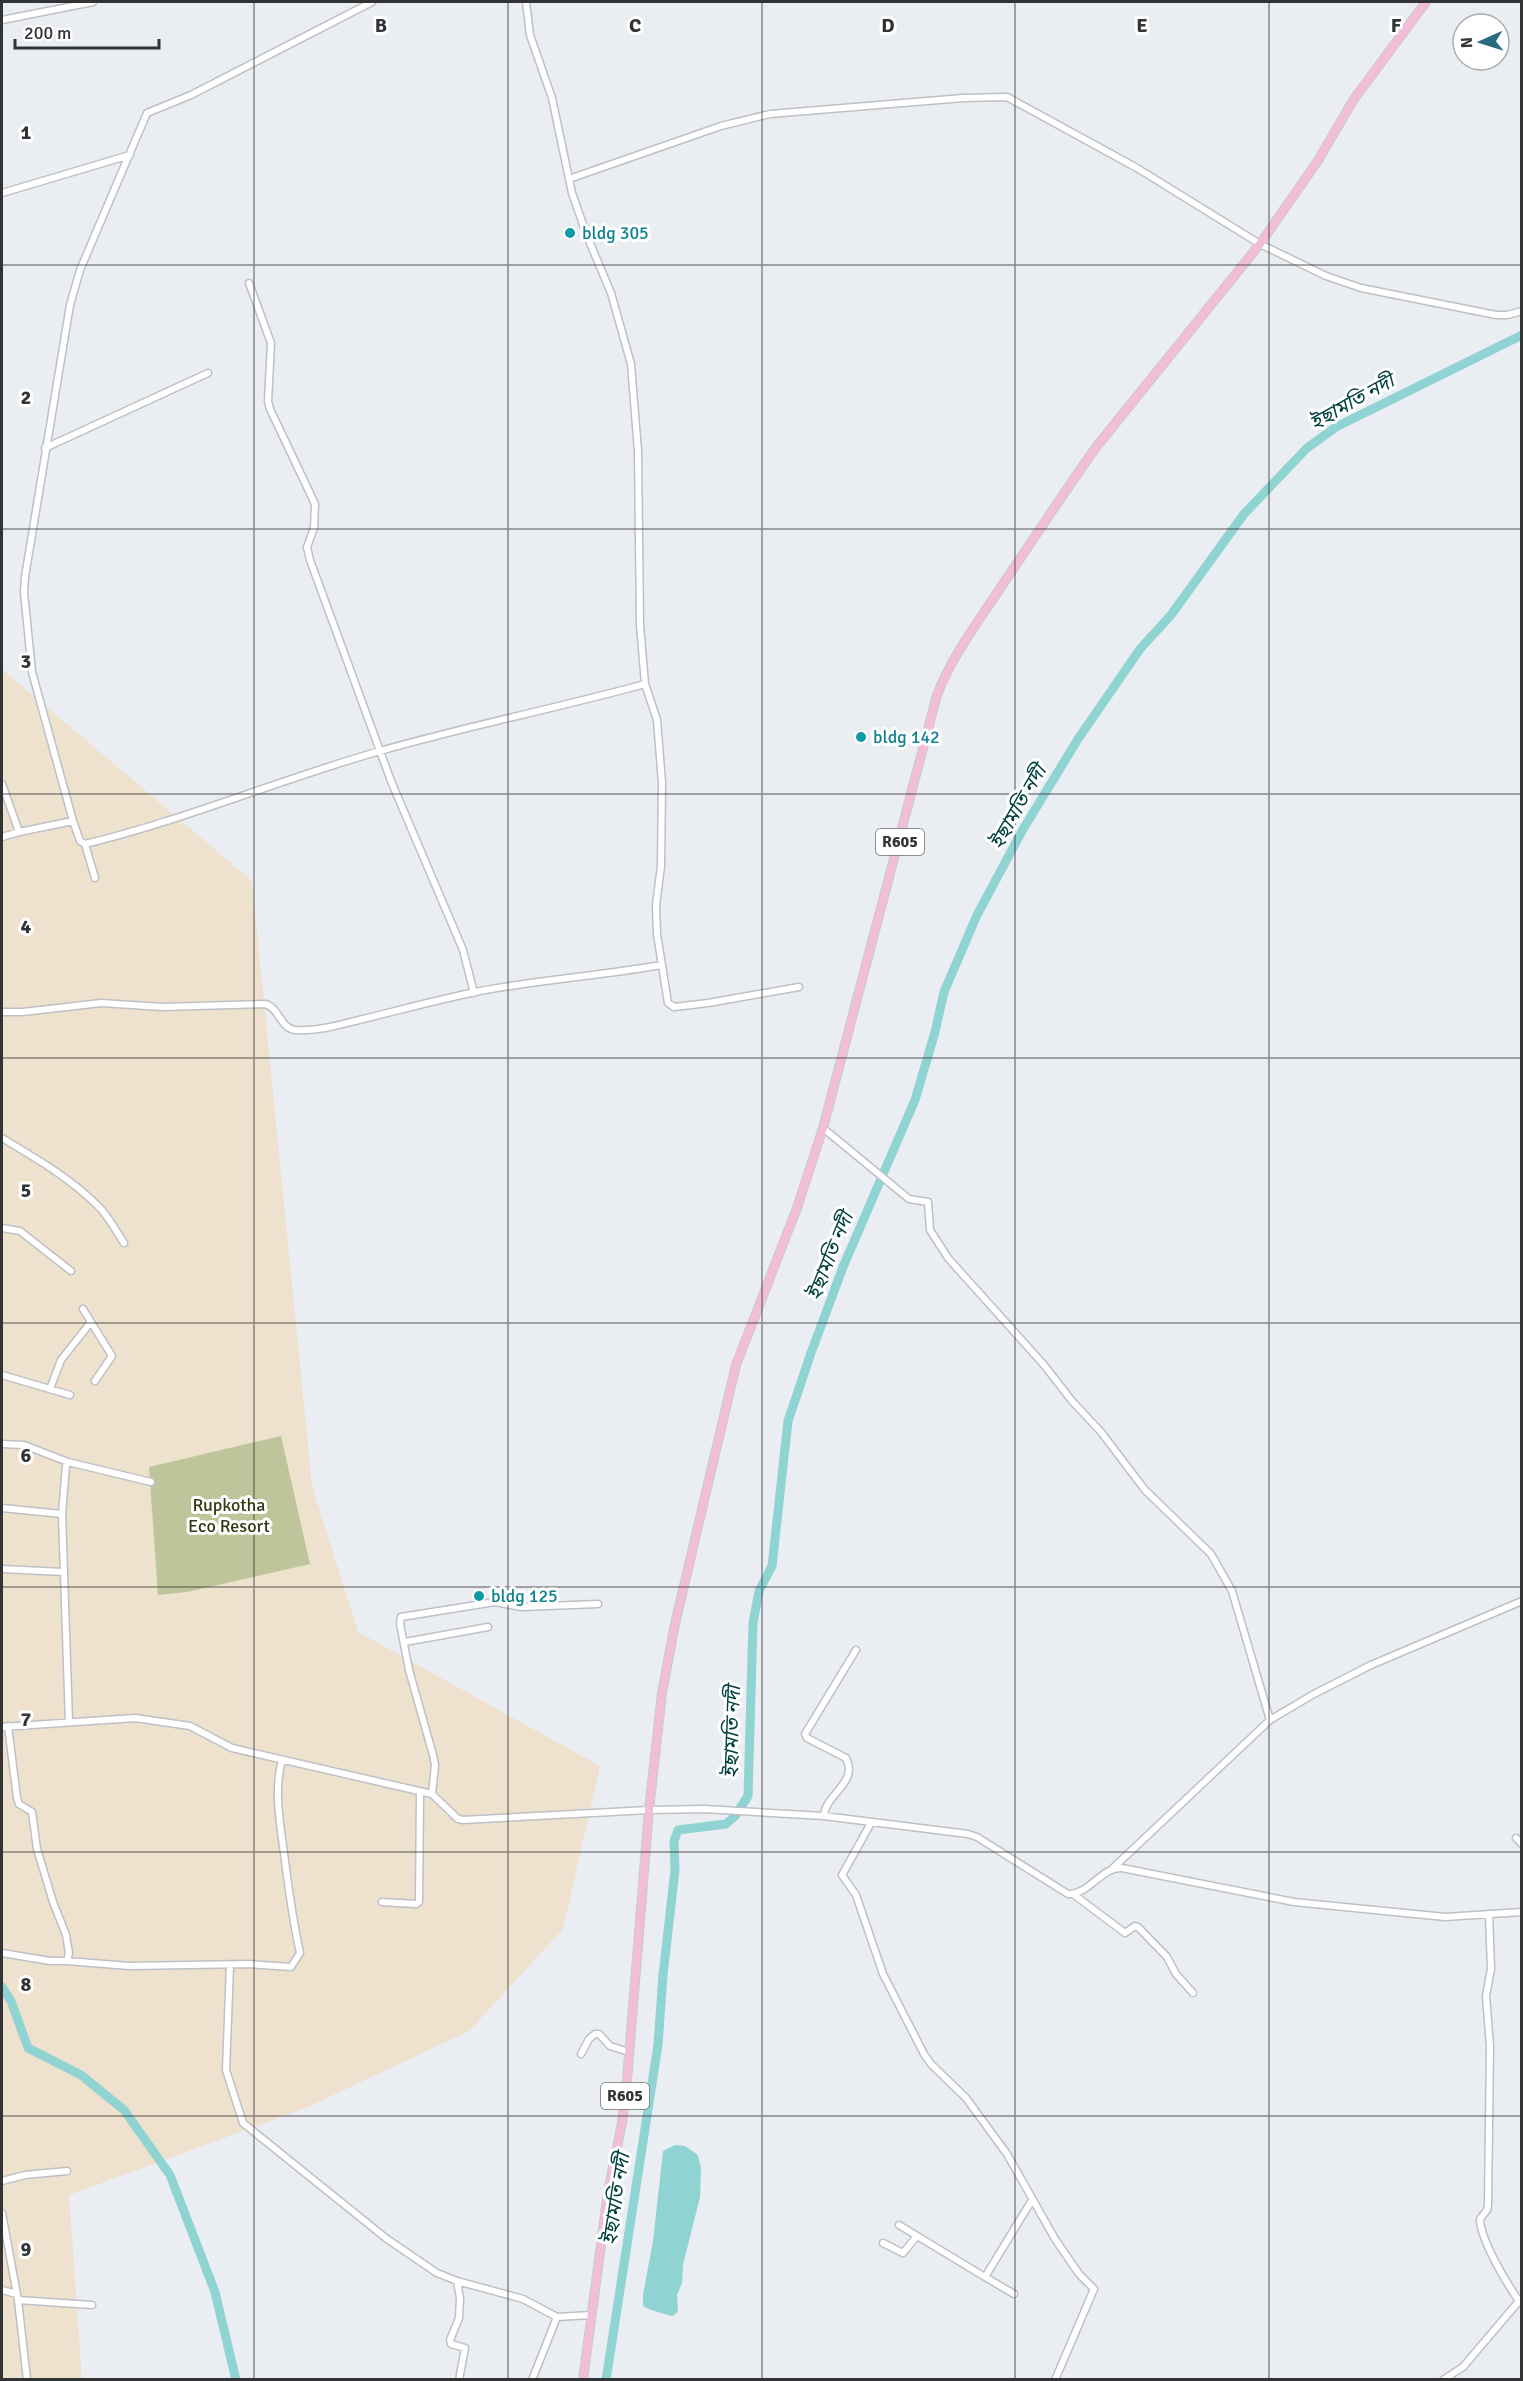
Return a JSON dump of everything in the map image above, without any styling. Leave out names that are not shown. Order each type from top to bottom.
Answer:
[{"type":"main road","name":"R605","points":[[583,2379],[608,2192],[621,2123],[649,1810],[662,1693],[726,1399],[740,1353],[797,1208],[823,1128],[937,695],[945,676],[982,615],[1097,446],[1260,244],[1317,162],[1367,80],[1426,2]]},
{"type":"street","points":[[2,20],[93,2]]},
{"type":"street","points":[[95,878],[85,844],[80,841],[73,821],[36,694],[27,624],[25,577],[70,305],[80,270],[145,115],[192,94],[372,2]]},
{"type":"street","points":[[526,2],[530,35],[552,98],[568,179],[587,236],[611,293],[631,363],[638,451],[640,625],[645,684],[657,720],[662,783],[661,866],[656,905],[661,965],[668,1003],[670,1006],[708,1003],[799,987]]},
{"type":"street","points":[[568,179],[721,126],[770,114],[963,98],[1007,97],[1137,168],[1260,244],[1326,276],[1361,288],[1496,315],[1521,311]]},
{"type":"street","points":[[2,193],[130,155]]},
{"type":"street","points":[[249,283],[271,344],[268,401],[270,409],[315,504],[314,528],[307,547],[310,560],[380,751],[464,950],[474,993]]},
{"type":"street","points":[[45,448],[208,373]]},
{"type":"street","points":[[85,844],[380,751],[503,718],[585,701],[645,684]]},
{"type":"street","points":[[2,784],[19,832]]},
{"type":"street","points":[[2,837],[73,821]]},
{"type":"street","points":[[2,1012],[23,1012],[101,1003],[163,1007],[265,1004],[271,1005],[285,1025],[297,1030],[336,1025],[526,983],[609,975],[661,965]]},
{"type":"street","points":[[823,1128],[909,1199],[928,1202],[930,1230],[948,1258],[1101,1432],[1145,1490],[1211,1554],[1232,1591],[1270,1720]]},
{"type":"street","points":[[2,1137],[34,1156],[99,1206],[124,1243]]},
{"type":"street","points":[[2,1228],[20,1231],[71,1270]]},
{"type":"street","points":[[83,1309],[112,1356],[95,1381]]},
{"type":"street","points":[[50,1389],[61,1359],[91,1322]]},
{"type":"street","points":[[2,1375],[70,1395]]},
{"type":"street","points":[[2,1444],[24,1445],[68,1462],[151,1482]]},
{"type":"street","points":[[68,1462],[62,1514],[69,1722]]},
{"type":"street","points":[[2,1508],[62,1514]]},
{"type":"street","points":[[2,1569],[63,1572]]},
{"type":"street","points":[[1073,1894],[1113,1868],[1270,1720],[1371,1665],[1432,1641],[1521,1601]]},
{"type":"street","points":[[432,1794],[434,1755],[409,1670],[400,1620],[404,1616],[495,1602],[521,1607],[598,1604]]},
{"type":"street","points":[[405,1642],[488,1628]]},
{"type":"street","points":[[825,1816],[825,1809],[830,1800],[848,1777],[849,1764],[846,1758],[807,1738],[805,1734],[856,1650]]},
{"type":"street","points":[[67,1960],[69,1953],[66,1935],[37,1849],[32,1812],[19,1804],[16,1798],[5,1727],[135,1718],[190,1726],[232,1748],[432,1794],[458,1819],[463,1820],[704,1809],[825,1816],[968,1834],[1062,1891],[1073,1894],[1125,1933],[1135,1926],[1138,1927],[1167,1958],[1176,1974],[1193,1993]]},
{"type":"street","points":[[2,1953],[50,1960],[149,1966],[248,1964],[286,1968],[291,1966],[299,1956],[290,1905],[278,1800],[278,1775],[282,1760]]},
{"type":"street","points":[[382,1902],[416,1904],[420,1900],[420,1792]]},
{"type":"street","points":[[871,1823],[842,1875],[856,1895],[883,1974],[924,2054],[966,2098],[1008,2154],[1055,2239],[1079,2274],[1094,2289],[1055,2379]]},
{"type":"street","points":[[1516,1838],[1521,1844]]},
{"type":"street","points":[[1113,1868],[1149,1872],[1294,1902],[1444,1917],[1521,1912]]},
{"type":"street","points":[[1443,2379],[1463,2367],[1520,2304],[1496,2262],[1480,2226],[1481,2216],[1487,2210],[1489,2194],[1490,2046],[1486,1996],[1491,1970],[1489,1914]]},
{"type":"street","points":[[230,1965],[226,2070],[243,2122],[272,2148],[387,2239],[437,2273],[523,2299],[557,2317],[591,2315]]},
{"type":"street","points":[[581,2054],[589,2039],[596,2034],[599,2034],[610,2046],[629,2052]]},
{"type":"street","points":[[2,2181],[25,2175],[67,2171]]},
{"type":"street","points":[[986,2277],[1032,2200]]},
{"type":"street","points":[[2,2213],[3,2230],[18,2297],[27,2379]]},
{"type":"street","points":[[899,2225],[1014,2294]]},
{"type":"street","points":[[883,2243],[903,2253],[918,2236]]},
{"type":"street","points":[[458,2281],[459,2318],[450,2340],[451,2344],[465,2348],[459,2379]]},
{"type":"street","points":[[2,2290],[18,2297],[92,2305]]},
{"type":"street","points":[[532,2379],[557,2317]]},
{"type":"shaded area","points":[[2,669],[252,881],[312,1486],[358,1632],[600,1766],[563,1929],[469,2031],[308,2107],[69,2195],[82,2380],[2,2379]]},
{"type":"green space","name":"Rupkotha Eco Resort","points":[[281,1436],[310,1564],[187,1592],[158,1595],[149,1467]]},
{"type":"water","points":[[675,2145],[685,2146],[698,2155],[701,2168],[700,2197],[683,2265],[682,2283],[677,2295],[678,2312],[672,2316],[643,2306],[643,2295],[653,2241],[663,2151]]},
{"type":"waterway","name":"ইছামতি নদী","points":[[606,2380],[658,2045],[675,1870],[674,1841],[678,1830],[726,1824],[735,1816],[748,1796],[753,1623],[759,1591],[772,1566],[788,1421],[843,1267],[915,1100],[944,992],[977,915],[1022,831],[1078,739],[1140,649],[1171,615],[1244,514],[1307,448],[1336,427],[1522,335]]},
{"type":"waterway","name":"ইছামতি নদী","points":[[2,1987],[11,2001],[28,2048],[81,2075],[124,2110],[170,2175],[215,2292],[236,2380]]},
{"type":"place","name":"bldg 305","points":[[570,233]]},
{"type":"place","name":"bldg 142","points":[[861,737]]},
{"type":"place","name":"bldg 125","points":[[479,1596]]}]
